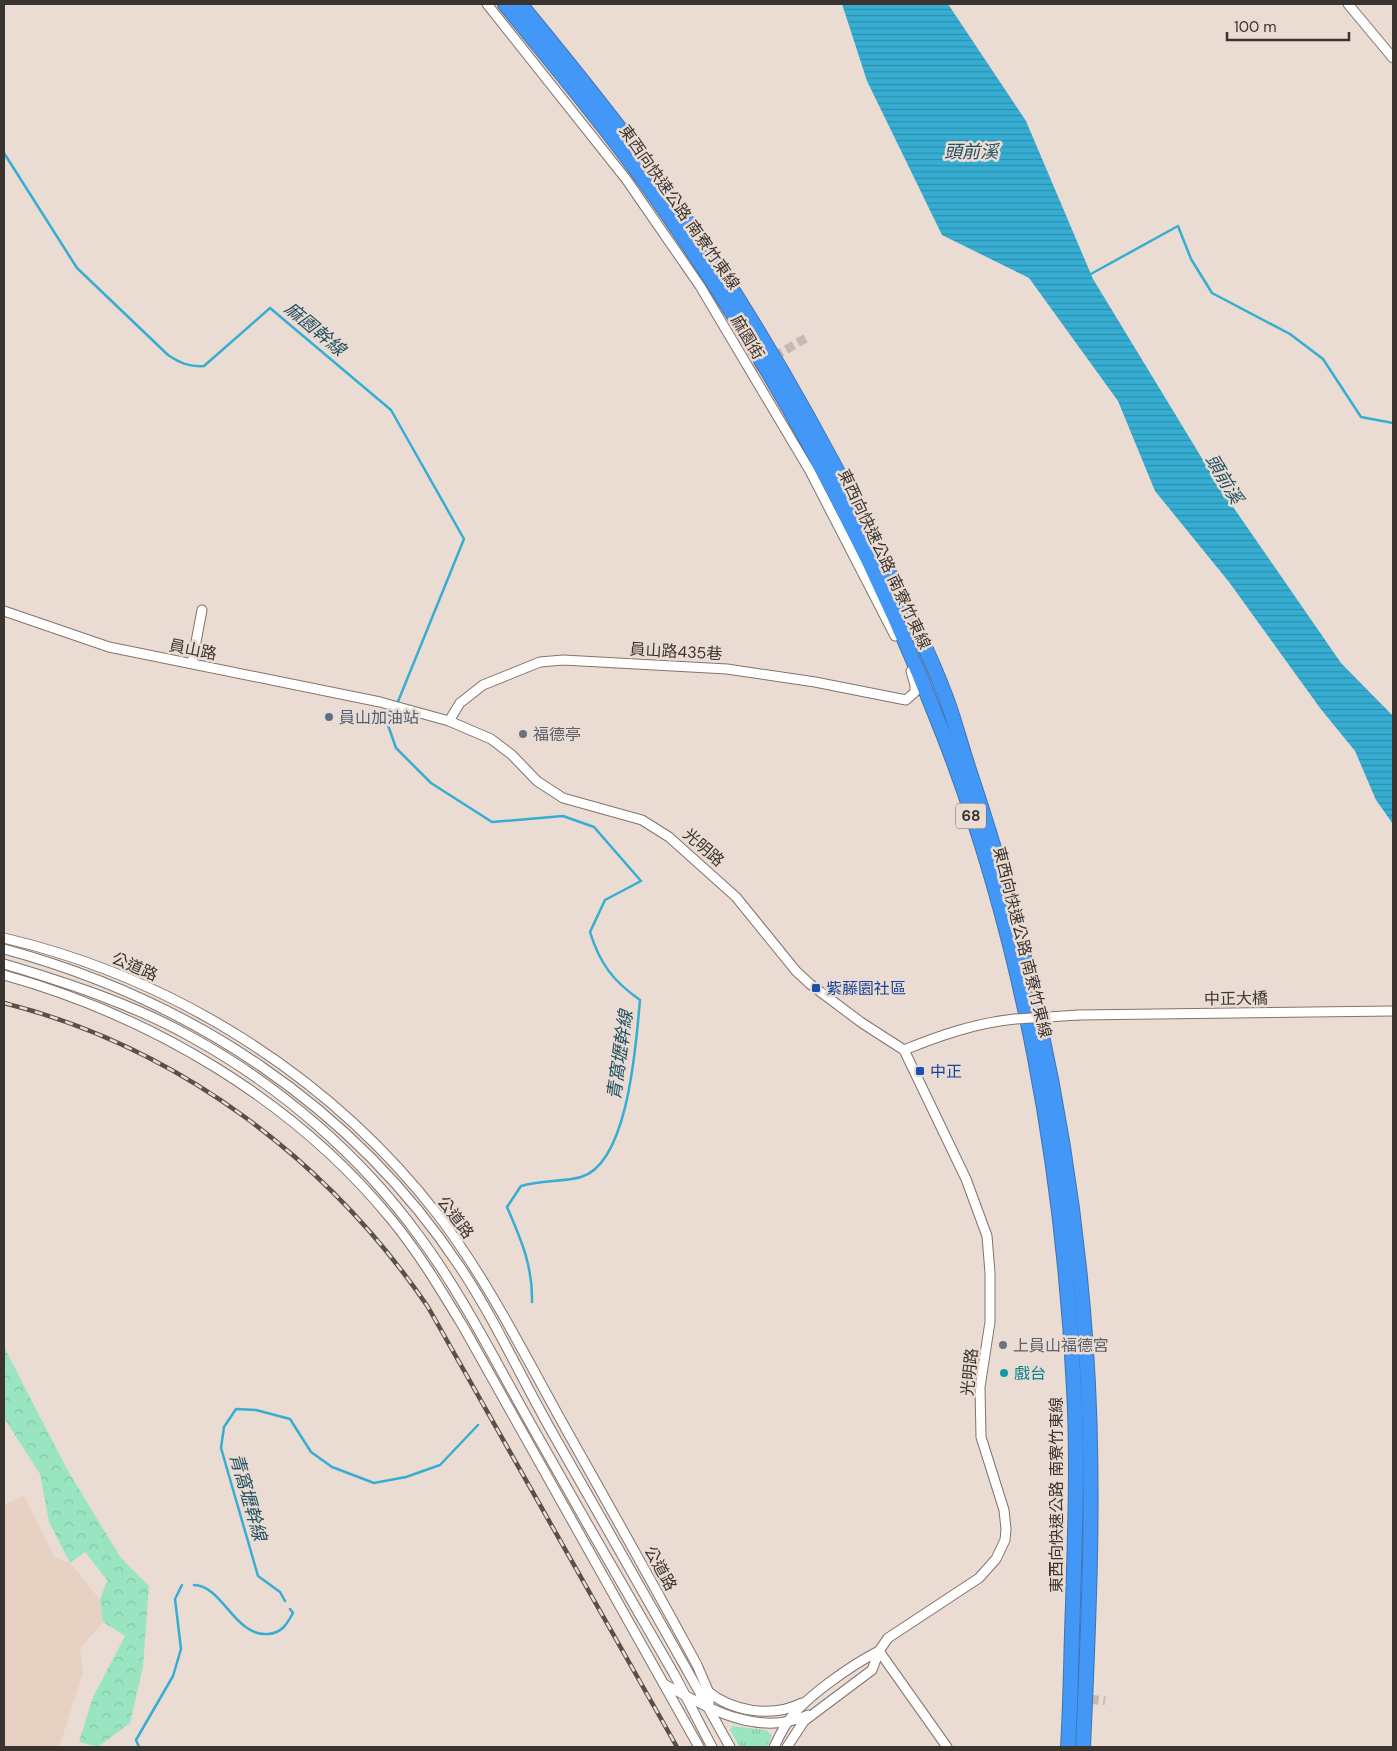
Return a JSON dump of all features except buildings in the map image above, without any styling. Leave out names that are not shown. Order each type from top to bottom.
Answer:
[{"type":"highway","name":"東西向快速公路 南寮竹東線","points":[[505,4],[644,181],[737,323],[790,410],[832,486],[913,660],[943,733],[968,806],[1009,945],[1031,1040],[1062,1242],[1074,1386],[1077,1493],[1068,1747]]},
{"type":"highway","name":"東西向快速公路 南寮竹東線","points":[[520,4],[571,65],[671,198],[791,387],[840,473],[945,695],[991,834],[1036,1001],[1051,1074],[1065,1154],[1079,1271],[1090,1433],[1090,1597],[1082,1747]]},
{"type":"street","name":"麻園街","points":[[487,4],[626,179],[700,286],[810,471],[900,644],[913,675],[915,692]]},
{"type":"street","points":[[1348,4],[1393,58]]},
{"type":"street","points":[[192,663],[202,610]]},
{"type":"street","name":"員山路","points":[[4,611],[109,647],[380,702],[449,721]]},
{"type":"street","name":"員山路435巷","points":[[449,721],[460,703],[484,685],[540,662],[563,660],[727,669],[815,682],[900,699],[912,697],[915,692]]},
{"type":"street","name":"光明路","points":[[449,721],[491,739],[503,747],[538,781],[563,798],[642,820],[669,837],[736,897],[796,971],[810,984],[862,1023],[904,1050],[966,1180],[987,1236],[990,1273],[990,1322],[980,1387],[981,1437],[1004,1510],[1005,1540],[996,1559],[979,1578],[888,1638],[879,1651],[872,1670],[804,1721],[787,1747]]},
{"type":"street","name":"公道路","points":[[4,938],[117,973],[198,1012],[249,1041],[314,1089],[372,1142],[415,1188],[443,1223],[492,1296],[697,1665],[709,1693],[709,1708]]},
{"type":"street","name":"公道路","points":[[4,949],[113,985],[197,1026],[241,1051],[312,1105],[362,1149],[406,1195],[428,1222],[482,1303],[527,1389],[730,1747]]},
{"type":"street","points":[[4,964],[122,1004],[191,1036],[232,1061],[284,1098],[323,1133],[399,1209],[422,1239],[474,1324],[712,1747]]},
{"type":"street","points":[[4,975],[116,1016],[183,1048],[225,1072],[262,1098],[318,1144],[390,1217],[434,1278],[464,1328],[699,1747]]},
{"type":"street","name":"中正大橋","points":[[904,1050],[945,1033],[989,1022],[1016,1019],[1080,1015],[1393,1011]]},
{"type":"street","points":[[406,1195],[415,1188]]},
{"type":"street","points":[[650,1603],[661,1598]]},
{"type":"street","points":[[879,1651],[947,1747]]},
{"type":"street","name":"光明路","points":[[774,1747],[787,1722],[813,1697],[864,1659],[879,1651]]},
{"type":"street","name":"公道路","points":[[686,1671],[709,1693],[743,1708],[764,1712],[788,1710],[813,1697]]},
{"type":"street","points":[[664,1684],[709,1708],[752,1722],[787,1722],[815,1712]]},
{"type":"street","points":[[919,1710],[939,1747]]},
{"type":"shaded area","points":[[24,1495],[55,1557],[70,1563],[100,1600],[103,1622],[80,1648],[83,1673],[59,1747],[4,1747],[4,1505]]},
{"type":"green space","points":[[4,1347],[68,1471],[121,1558],[149,1586],[143,1667],[130,1723],[98,1747],[79,1742],[93,1697],[125,1636],[103,1622],[100,1600],[107,1580],[85,1552],[70,1563],[49,1522],[40,1474],[4,1418]]},
{"type":"green space","points":[[732,1726],[766,1730],[772,1735],[767,1747],[740,1747],[730,1730]]},
{"type":"water","name":"頭前溪","points":[[842,4],[948,4],[1026,121],[1093,279],[1220,488],[1341,663],[1393,716],[1393,824],[1376,800],[1355,751],[1320,708],[1229,582],[1155,491],[1118,401],[1029,278],[942,235],[867,81]]},
{"type":"waterway","name":"麻園幹線","points":[[4,153],[77,268],[168,355],[185,364],[204,366],[270,308],[391,410],[464,539],[397,704]]},
{"type":"waterway","points":[[1089,275],[1178,226],[1191,259],[1212,293],[1290,334],[1323,359],[1361,417],[1393,423]]},
{"type":"waterway","name":"青窩壢幹線","points":[[395,709],[388,725],[396,748],[431,783],[492,822],[563,816],[594,827],[641,881],[605,900],[590,932],[603,963],[615,979],[640,1000],[632,1071],[620,1126],[610,1149],[597,1167],[581,1177],[521,1186],[507,1207],[528,1265],[532,1302]]},
{"type":"waterway","name":"青窩壢幹線","points":[[285,1601],[280,1592],[258,1576],[221,1448],[224,1427],[236,1409],[256,1410],[290,1419],[311,1452],[332,1467],[374,1483],[406,1477],[440,1465],[478,1425]]},
{"type":"waterway","name":"青窩壢幹線","points":[[139,1747],[136,1740],[173,1676],[181,1649],[175,1599],[182,1585]]},
{"type":"waterway","name":"青窩壢幹線","points":[[194,1585],[204,1587],[213,1593],[237,1620],[246,1628],[256,1633],[268,1634],[280,1630],[293,1613],[290,1609]]},
{"type":"tunnel","points":[[751,370],[808,337]]},
{"type":"tunnel","points":[[1063,1696],[1105,1701]]},
{"type":"railway","points":[[4,1003],[68,1023],[129,1048],[188,1080],[243,1116],[295,1157],[344,1203],[388,1253],[428,1307],[677,1747]]},
{"type":"place","name":"員山加油站","points":[[329,717]]},
{"type":"place","name":"福德亭","points":[[523,734]]},
{"type":"place","name":"紫藤園社區","points":[[816,988]]},
{"type":"place","name":"中正","points":[[920,1071]]},
{"type":"place","name":"上員山福德宮","points":[[1003,1345]]},
{"type":"place","name":"戲台","points":[[1004,1373]]}]
